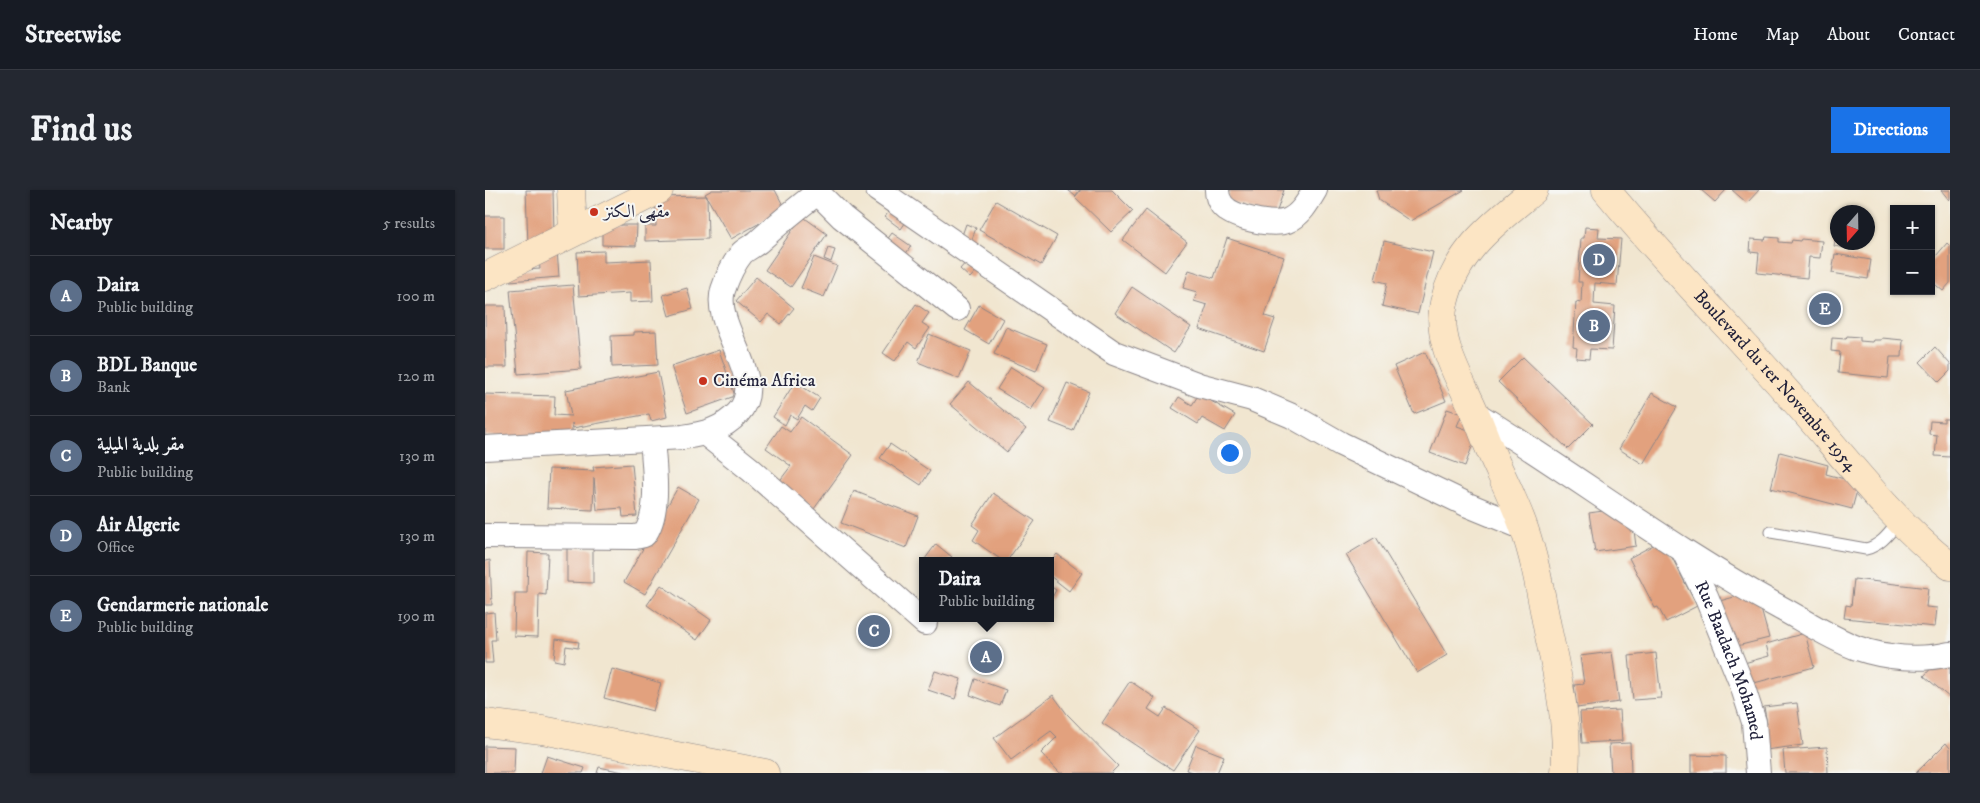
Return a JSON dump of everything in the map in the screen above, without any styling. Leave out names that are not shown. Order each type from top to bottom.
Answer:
[{"type":"main road","points":[[571,190],[573,232]]},
{"type":"main road","points":[[485,277],[659,190]]},
{"type":"main road","points":[[1534,190],[1497,221],[1470,248],[1459,264],[1444,303],[1442,324],[1451,360],[1524,528],[1536,570],[1564,714],[1567,747],[1565,773]]},
{"type":"main road","name":"Boulevard du 1er Novembre 1954","points":[[1606,190],[1900,520],[1947,557]]},
{"type":"main road","points":[[485,723],[542,730],[765,773]]},
{"type":"street","points":[[879,190],[1114,352],[1199,384],[1252,399],[1292,416],[1341,444],[1468,505],[1524,528]]},
{"type":"street","points":[[1217,190],[1222,205],[1235,214],[1260,221],[1277,223],[1299,214],[1315,190]]},
{"type":"street","points":[[485,448],[652,439],[706,434],[734,417],[744,406],[747,393],[746,376],[722,310],[722,293],[728,276],[742,253],[816,192],[842,217],[957,309]]},
{"type":"street","points":[[1476,414],[1684,552],[1755,594],[1857,648],[1907,659],[1950,654]]},
{"type":"street","points":[[706,434],[750,469],[919,618]]},
{"type":"street","points":[[485,536],[635,537],[644,535],[651,522],[654,500],[655,480],[652,439]]},
{"type":"street","name":"Rue Baadach Mohamed","points":[[1684,552],[1718,624],[1742,685],[1754,722],[1758,773]]},
{"type":"lane","points":[[1771,532],[1866,550],[1875,547],[1881,542],[1900,520]]},
{"type":"building","points":[[526,190],[553,190],[554,235],[528,246]]},
{"type":"building","points":[[712,190],[775,190],[785,209],[731,239],[705,194]]},
{"type":"building","points":[[1068,190],[1080,190],[1075,196]]},
{"type":"building","points":[[1081,190],[1112,190],[1133,211],[1111,232],[1075,197]]},
{"type":"building","points":[[1230,190],[1284,190],[1275,217],[1227,200]]},
{"type":"building","points":[[1376,190],[1464,190],[1410,221],[1379,200]]},
{"type":"building","points":[[1701,190],[1726,190],[1715,202]]},
{"type":"building","points":[[1732,190],[1759,190],[1747,203]]},
{"type":"building","points":[[1941,190],[1950,190],[1949,200]]},
{"type":"building","points":[[707,196],[708,239],[645,241],[645,226],[656,226],[655,197]]},
{"type":"building","points":[[996,201],[1057,236],[1041,265],[979,230]]},
{"type":"building","points":[[894,204],[910,216],[901,229],[885,217]]},
{"type":"building","points":[[1146,210],[1187,242],[1165,272],[1123,240]]},
{"type":"building","points":[[485,216],[504,216],[504,249],[485,249]]},
{"type":"building","points":[[802,216],[827,234],[791,287],[765,270]]},
{"type":"building","points":[[966,224],[976,228],[970,245],[960,241]]},
{"type":"building","points":[[602,225],[637,225],[636,246],[602,245]]},
{"type":"building","points":[[1585,227],[1599,228],[1598,238],[1621,239],[1617,285],[1595,283],[1594,304],[1615,306],[1612,350],[1590,349],[1589,359],[1576,358],[1577,348],[1573,347],[1576,302],[1581,303],[1582,282],[1578,282],[1581,238],[1584,238]]},
{"type":"building","points":[[892,233],[911,246],[901,261],[881,248]]},
{"type":"building","points":[[1766,237],[1779,238],[1779,242],[1791,243],[1792,240],[1800,241],[1801,239],[1822,241],[1820,258],[1809,257],[1807,278],[1757,273],[1759,253],[1750,252],[1751,239],[1765,240]]},
{"type":"building","points":[[1227,238],[1284,257],[1265,316],[1275,319],[1264,351],[1199,329],[1207,305],[1194,301],[1197,292],[1183,288],[1189,270],[1214,278]]},
{"type":"building","points":[[1384,241],[1433,252],[1418,314],[1382,306],[1387,283],[1375,280]]},
{"type":"building","points":[[1947,243],[1950,246],[1950,283],[1943,291],[1935,284],[1935,257]]},
{"type":"building","points":[[828,248],[835,250],[831,262],[824,259]]},
{"type":"building","points":[[557,250],[559,277],[510,281],[509,271],[540,269],[538,252]]},
{"type":"building","points":[[604,251],[604,262],[651,260],[653,301],[630,302],[630,293],[579,296],[577,252]]},
{"type":"building","points":[[1835,254],[1871,260],[1868,279],[1832,273]]},
{"type":"building","points":[[814,257],[837,266],[824,297],[801,288]]},
{"type":"building","points":[[967,261],[977,270],[970,278],[960,269]]},
{"type":"building","points":[[756,277],[794,308],[781,324],[768,314],[761,322],[736,301]]},
{"type":"building","points":[[573,285],[581,369],[518,374],[510,290]]},
{"type":"building","points":[[1132,287],[1191,327],[1174,353],[1115,313]]},
{"type":"building","points":[[687,288],[693,309],[669,316],[663,295]]},
{"type":"building","points":[[916,304],[929,313],[922,323],[930,328],[916,348],[908,342],[895,361],[883,353]]},
{"type":"building","points":[[979,305],[1003,319],[989,344],[965,330]]},
{"type":"building","points":[[485,306],[505,306],[507,367],[485,367]]},
{"type":"building","points":[[1006,327],[1047,344],[1036,371],[994,354]]},
{"type":"building","points":[[656,331],[658,365],[612,367],[611,336],[634,335],[634,332]]},
{"type":"building","points":[[929,334],[971,351],[959,379],[918,362]]},
{"type":"building","points":[[1847,336],[1860,337],[1860,341],[1872,342],[1882,338],[1903,340],[1902,357],[1890,357],[1888,378],[1838,373],[1840,352],[1831,351],[1832,338],[1846,339]]},
{"type":"building","points":[[1935,347],[1950,364],[1950,371],[1939,382],[1920,362]]},
{"type":"building","name":"Cinéma Africa","points":[[719,350],[735,396],[687,413],[671,366]]},
{"type":"building","points":[[1425,352],[1446,401],[1414,414],[1394,366]]},
{"type":"building","points":[[1523,357],[1593,424],[1568,449],[1498,382]]},
{"type":"building","points":[[1011,367],[1045,388],[1031,410],[997,389]]},
{"type":"building","points":[[658,372],[667,417],[651,421],[649,414],[573,428],[572,423],[572,434],[557,439],[485,436],[485,394],[555,396],[554,415],[571,416],[566,390]]},
{"type":"building","points":[[795,382],[820,398],[812,411],[805,406],[797,419],[790,415],[785,425],[773,417]]},
{"type":"building","points":[[969,382],[1026,429],[1007,452],[950,404]]},
{"type":"building","points":[[1067,383],[1089,392],[1073,431],[1050,422]]},
{"type":"building","points":[[1652,393],[1677,407],[1643,464],[1619,449]]},
{"type":"building","points":[[1199,394],[1235,415],[1225,431],[1202,418],[1198,424],[1172,408],[1179,397],[1192,405]]},
{"type":"building","points":[[1447,409],[1462,414],[1457,426],[1477,433],[1465,466],[1430,453]]},
{"type":"building","points":[[801,417],[853,455],[814,509],[778,483],[791,466],[766,448],[781,426],[790,432]]},
{"type":"building","points":[[1944,419],[1950,419],[1950,457],[1935,456],[1937,435],[1929,434],[1930,421],[1944,422]]},
{"type":"building","points":[[890,444],[930,471],[921,485],[880,458]]},
{"type":"building","points":[[1780,452],[1828,465],[1826,474],[1859,483],[1852,509],[1771,488]]},
{"type":"building","points":[[632,464],[637,516],[623,517],[622,508],[597,510],[594,478],[593,510],[547,508],[549,469],[594,471],[593,467]]},
{"type":"building","points":[[678,487],[699,499],[645,594],[624,582]]},
{"type":"building","points":[[854,491],[918,516],[906,548],[841,523]]},
{"type":"building","points":[[993,493],[1035,521],[1010,557],[997,557],[973,540],[979,530],[972,525]]},
{"type":"building","points":[[1631,507],[1636,546],[1595,552],[1589,513]]},
{"type":"building","points":[[1376,537],[1447,655],[1417,673],[1346,555]]},
{"type":"building","points":[[1663,540],[1697,606],[1666,622],[1658,607],[1655,608],[1629,558]]},
{"type":"building","points":[[936,544],[952,557],[926,557]]},
{"type":"building","points":[[567,548],[593,548],[593,583],[567,582]]},
{"type":"building","points":[[528,552],[548,553],[546,595],[539,594],[538,637],[514,636],[515,593],[527,593]]},
{"type":"building","points":[[1057,554],[1082,573],[1069,591],[1054,579],[1054,557]]},
{"type":"building","points":[[490,560],[492,605],[485,605],[485,561]]},
{"type":"building","points":[[1854,579],[1928,588],[1926,607],[1937,608],[1935,627],[1844,618],[1846,605],[1851,606]]},
{"type":"building","points":[[661,585],[711,620],[697,640],[647,605]]},
{"type":"building","points":[[1756,591],[1769,638],[1729,648],[1716,602]]},
{"type":"building","points":[[494,612],[496,640],[491,640],[493,663],[485,663],[485,613]]},
{"type":"building","points":[[1805,633],[1814,667],[1743,686],[1737,665],[1769,656],[1766,644]]},
{"type":"building","points":[[556,639],[579,642],[578,648],[566,646],[564,662],[554,660]]},
{"type":"building","points":[[1612,652],[1619,702],[1577,708],[1574,685],[1584,684],[1580,656]]},
{"type":"building","points":[[1656,653],[1661,698],[1633,700],[1629,656]]},
{"type":"building","points":[[1939,660],[1950,669],[1950,698],[1924,676]]},
{"type":"building","points":[[612,669],[661,683],[653,711],[604,698]]},
{"type":"building","points":[[935,671],[961,679],[955,699],[928,690]]},
{"type":"building","points":[[975,679],[1006,690],[1000,706],[970,695]]},
{"type":"building","points":[[1130,681],[1155,698],[1148,709],[1160,717],[1166,708],[1200,730],[1173,770],[1102,723]]},
{"type":"building","points":[[1053,695],[1067,714],[1118,766],[1111,773],[1060,773],[1041,753],[1057,737],[1051,731],[1011,760],[994,738]]},
{"type":"building","points":[[1797,703],[1803,745],[1758,751],[1754,726],[1767,724],[1764,707]]},
{"type":"building","points":[[1620,710],[1622,741],[1582,743],[1580,712]]},
{"type":"building","points":[[1630,743],[1631,773],[1611,773],[1609,744]]},
{"type":"building","points":[[1946,743],[1950,748],[1950,773],[1916,773]]},
{"type":"building","points":[[1196,745],[1224,756],[1217,773],[1194,773],[1186,770]]},
{"type":"building","points":[[485,746],[515,747],[514,773],[485,773]]},
{"type":"building","points":[[1827,747],[1828,773],[1785,773],[1783,750]]},
{"type":"building","points":[[1691,755],[1726,756],[1726,773],[1691,773]]},
{"type":"building","points":[[547,756],[585,768],[583,773],[541,773]]},
{"type":"building","points":[[599,767],[623,772],[623,773],[597,773]]},
{"type":"place","name":"مقهى الكنز","points":[[594,212]]},
{"type":"place","name":"Air Algerie","points":[[1599,260]]},
{"type":"place","name":"Gendarmerie nationale","points":[[1825,309]]},
{"type":"place","name":"BDL Banque","points":[[1594,326]]},
{"type":"place","name":"Cinéma Africa","points":[[703,381]]},
{"type":"place","name":"مقر بلدية الميلية","points":[[874,631]]},
{"type":"place","name":"Daira","points":[[986,657]]}]
